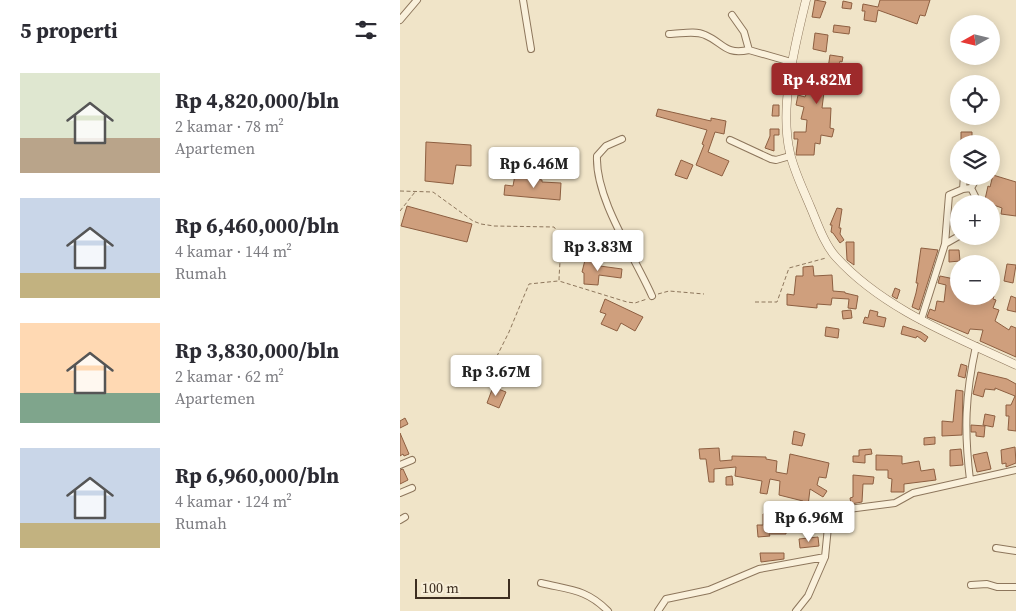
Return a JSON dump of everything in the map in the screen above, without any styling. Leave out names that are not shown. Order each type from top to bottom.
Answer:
[{"type":"street","points":[[400,20],[417,0]]},
{"type":"street","points":[[523,0],[531,49]]},
{"type":"street","points":[[806,0],[787,62],[787,157],[834,255],[886,298],[922,320],[1016,365]]},
{"type":"street","points":[[732,15],[744,32],[749,50]]},
{"type":"street","points":[[669,34],[702,34],[727,50],[739,52],[749,50],[787,62]]},
{"type":"street","points":[[622,138],[606,146],[597,156],[596,172],[624,245],[641,271],[652,296]]},
{"type":"street","points":[[730,140],[776,160],[787,157]]},
{"type":"street","points":[[974,185],[972,188],[975,195]]},
{"type":"street","points":[[922,320],[945,244],[948,198],[951,193],[972,188]]},
{"type":"street","points":[[945,244],[950,241]]},
{"type":"street","points":[[970,480],[965,437],[965,410],[976,346]]},
{"type":"street","points":[[400,465],[412,460]]},
{"type":"street","points":[[796,611],[808,596],[825,557],[829,517],[833,511],[895,503],[913,492],[1016,470]]},
{"type":"street","points":[[400,493],[412,488]]},
{"type":"street","points":[[996,548],[1016,551]]},
{"type":"street","points":[[658,611],[666,599],[709,590],[759,569],[825,557]]},
{"type":"street","points":[[541,584],[586,594],[594,598],[608,611]]},
{"type":"street","points":[[971,585],[987,584],[997,587],[1016,587]]},
{"type":"path","points":[[400,191],[433,192],[473,221],[481,224],[554,227],[558,232],[559,239],[559,281]]},
{"type":"path","points":[[400,211],[416,191]]},
{"type":"path","points":[[755,302],[777,302],[789,268],[834,255]]},
{"type":"path","points":[[488,374],[509,332],[528,284],[559,281],[627,302],[635,302],[669,291],[704,294]]},
{"type":"building","points":[[815,0],[826,2],[820,18],[812,17]]},
{"type":"building","points":[[880,0],[930,0],[925,16],[920,15],[917,24],[878,10],[876,22],[864,20],[865,11],[862,11],[863,4],[878,7]]},
{"type":"building","points":[[843,1],[852,3],[851,9],[842,8]]},
{"type":"building","points":[[834,25],[850,27],[849,34],[833,32]]},
{"type":"building","points":[[815,33],[828,35],[826,52],[813,49]]},
{"type":"building","points":[[830,55],[843,57],[842,62],[840,61],[838,73],[841,74],[839,94],[824,92],[822,108],[831,108],[830,128],[834,129],[832,137],[821,135],[820,144],[815,143],[814,155],[796,155],[798,139],[794,139],[794,132],[806,132],[807,120],[801,119],[804,107],[796,105],[798,95],[805,97],[809,81],[800,80],[801,72],[804,73],[803,64],[816,66],[815,74],[827,75]]},
{"type":"building","points":[[775,66],[781,67],[779,81],[773,80]]},
{"type":"building","points":[[773,105],[779,105],[779,116],[772,116]]},
{"type":"building","points":[[658,109],[711,121],[711,118],[726,121],[724,134],[715,132],[708,152],[729,161],[722,176],[696,165],[704,145],[702,144],[707,130],[656,116]]},
{"type":"building","points":[[770,129],[779,129],[779,135],[774,135],[774,151],[765,148],[770,136]]},
{"type":"building","points":[[961,132],[972,132],[972,135],[961,135]]},
{"type":"building","points":[[426,142],[471,145],[471,166],[456,165],[453,184],[425,181]]},
{"type":"building","points":[[681,160],[693,165],[687,179],[675,175]]},
{"type":"building","points":[[515,175],[542,180],[542,182],[561,183],[560,200],[504,195],[505,185],[513,186]]},
{"type":"building","points":[[1000,177],[1016,182],[1016,216],[1001,214],[1000,195],[986,195],[988,186],[990,187],[990,185],[1000,185]]},
{"type":"building","points":[[407,206],[472,224],[467,242],[401,226]]},
{"type":"building","points":[[837,208],[842,209],[839,228],[841,228],[840,234],[844,240],[840,243],[831,232],[832,225],[830,225]]},
{"type":"building","points":[[846,242],[854,242],[854,265],[847,260]]},
{"type":"building","points":[[921,248],[938,250],[919,310],[912,307],[918,283],[916,283]]},
{"type":"building","points":[[949,250],[959,250],[959,255],[950,255],[949,262]]},
{"type":"building","points":[[585,260],[600,263],[600,266],[622,269],[621,278],[599,275],[598,285],[584,284],[584,273],[582,272]]},
{"type":"building","points":[[1007,264],[1016,265],[1013,283],[1004,281]]},
{"type":"building","points":[[813,266],[814,276],[832,275],[833,291],[858,296],[856,309],[848,308],[849,299],[832,298],[831,305],[817,304],[817,308],[787,305],[787,294],[794,295],[796,276],[803,276],[803,267]]},
{"type":"building","points":[[940,276],[950,278],[950,305],[994,305],[993,308],[999,310],[995,321],[1009,330],[1011,326],[1016,328],[1016,357],[980,341],[983,330],[970,329],[968,334],[927,317],[930,309],[935,311],[937,301],[944,302],[946,285],[938,283]]},
{"type":"building","points":[[895,288],[900,290],[897,299],[892,296]]},
{"type":"building","points":[[1011,296],[1016,298],[1016,312],[1007,310]]},
{"type":"building","points":[[605,299],[643,317],[635,331],[621,323],[617,331],[601,324],[606,314],[600,312]]},
{"type":"building","points":[[851,310],[852,318],[843,319],[842,311]]},
{"type":"building","points":[[870,310],[878,312],[877,316],[886,318],[884,327],[863,323],[865,317],[868,318]]},
{"type":"building","points":[[903,326],[921,332],[928,337],[925,342],[917,336],[916,338],[901,334]]},
{"type":"building","points":[[826,327],[839,329],[838,338],[825,336]]},
{"type":"building","points":[[961,364],[967,366],[965,378],[958,376]]},
{"type":"building","points":[[512,370],[521,373],[518,383],[509,380]]},
{"type":"building","points":[[978,372],[1007,379],[1016,384],[1016,431],[1008,430],[1009,416],[1006,416],[1006,405],[1011,405],[1015,396],[995,388],[995,390],[985,389],[983,397],[973,394]]},
{"type":"building","points":[[493,387],[506,392],[499,408],[487,403]]},
{"type":"building","points":[[956,390],[963,391],[962,435],[942,436],[942,421],[953,422]]},
{"type":"building","points":[[985,414],[995,416],[993,427],[983,425]]},
{"type":"building","points":[[405,418],[408,424],[400,428],[400,421]]},
{"type":"building","points":[[971,425],[985,426],[984,437],[976,436],[976,432],[971,432]]},
{"type":"building","points":[[794,431],[805,434],[802,446],[792,444]]},
{"type":"building","points":[[400,433],[409,454],[404,456],[403,454],[400,456]]},
{"type":"building","points":[[935,437],[935,444],[924,445],[924,438]]},
{"type":"building","points":[[1015,447],[1016,463],[1006,467],[1006,463],[1002,464],[1001,450]]},
{"type":"building","points":[[719,448],[720,461],[732,460],[732,456],[766,457],[766,459],[777,461],[776,472],[787,474],[790,454],[829,463],[826,478],[819,477],[817,485],[827,491],[823,497],[810,489],[808,506],[820,507],[820,514],[809,513],[809,526],[802,526],[803,501],[779,495],[780,481],[770,479],[767,494],[760,493],[762,481],[735,476],[736,467],[714,469],[714,482],[709,482],[706,459],[700,459],[699,449]]},
{"type":"building","points":[[871,449],[872,454],[865,455],[865,463],[853,462],[853,456],[859,456],[859,450]]},
{"type":"building","points":[[961,449],[963,465],[950,466],[950,450]]},
{"type":"building","points":[[987,452],[991,469],[977,472],[973,455]]},
{"type":"building","points":[[876,455],[902,456],[902,464],[919,461],[921,471],[934,469],[936,480],[904,484],[904,492],[891,492],[892,479],[888,478],[888,470],[876,470]]},
{"type":"building","points":[[403,469],[408,480],[400,484],[400,470]]},
{"type":"building","points":[[853,475],[874,477],[873,484],[863,484],[862,502],[851,504],[850,498],[853,497]]},
{"type":"building","points":[[732,476],[733,485],[726,485],[726,477]]},
{"type":"building","points":[[771,510],[776,510],[776,521],[786,522],[786,534],[769,534],[770,536],[758,537],[757,525],[763,525],[763,514],[771,514]]},
{"type":"building","points":[[818,537],[819,546],[800,548],[799,539]]},
{"type":"building","points":[[760,553],[784,553],[784,559],[761,562]]}]
